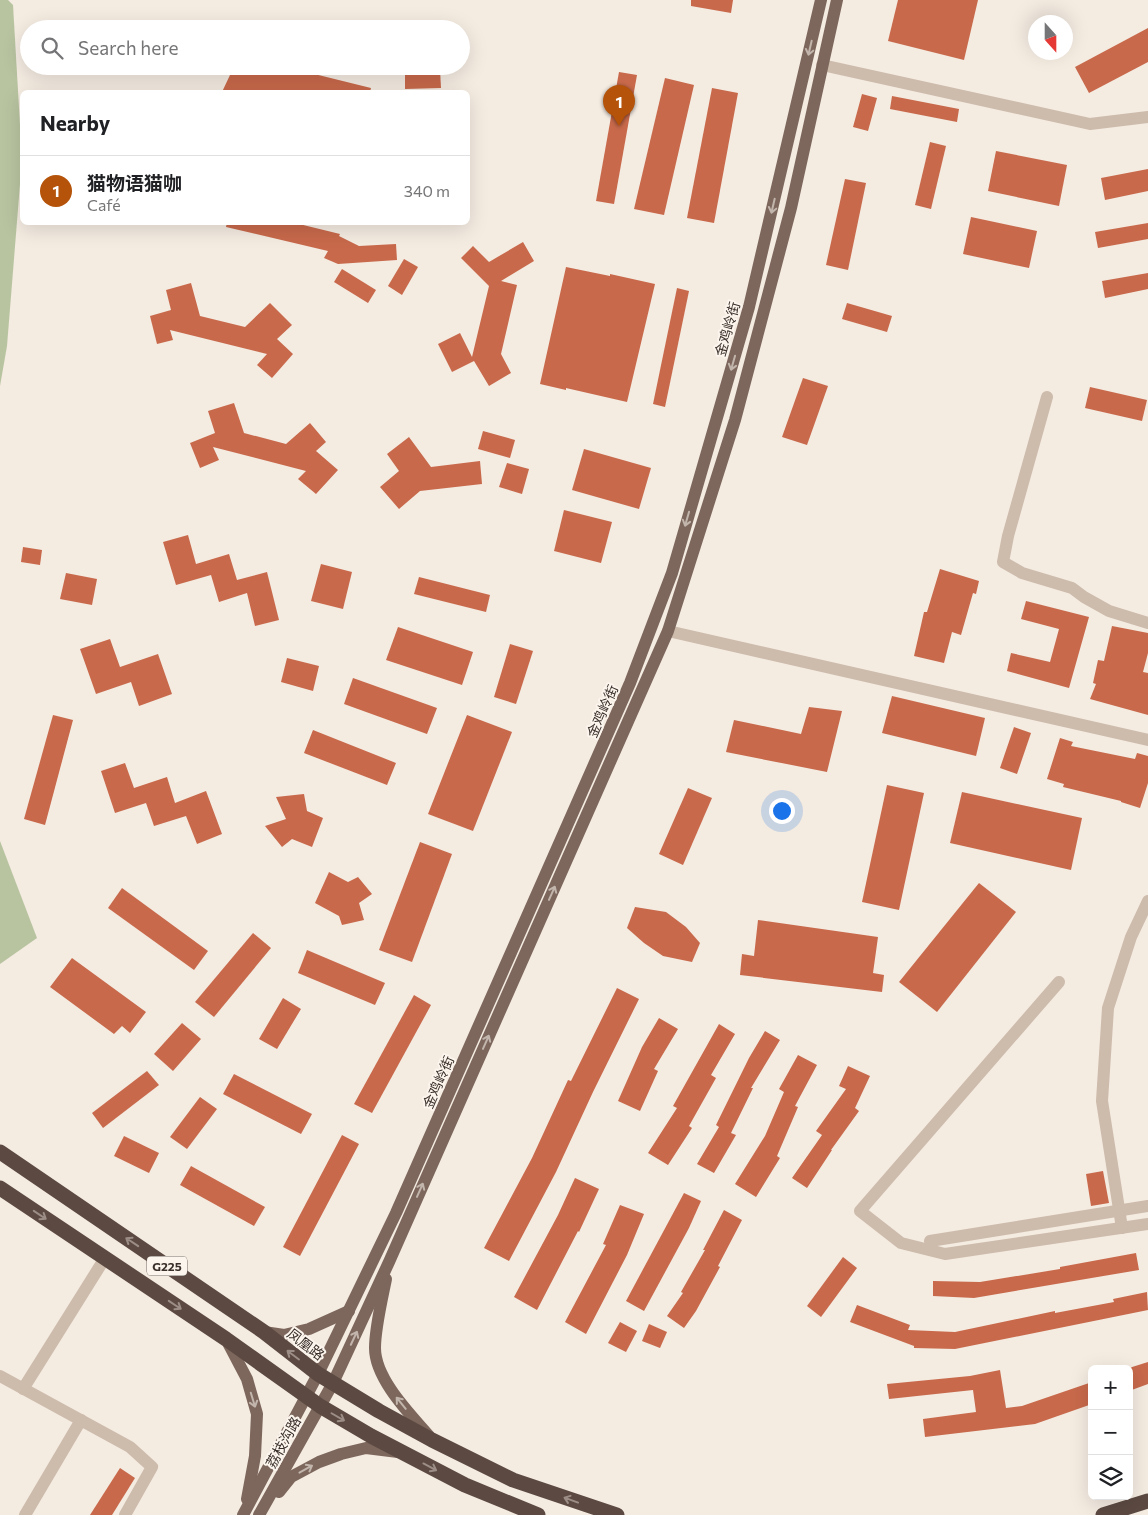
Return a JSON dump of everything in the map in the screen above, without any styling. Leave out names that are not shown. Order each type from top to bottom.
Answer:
[{"type":"highway","name":"凤凰路","points":[[0,1152],[264,1332],[318,1374],[333,1383],[432,1440],[513,1480],[617,1515]]},
{"type":"highway","name":"G225","points":[[0,1188],[226,1339],[305,1397],[465,1485],[538,1515]]},
{"type":"highway","points":[[1103,1515],[1148,1501]]},
{"type":"main road","name":"金鸡岭街","points":[[305,1397],[396,1214],[630,683],[672,573],[749,307],[821,0]]},
{"type":"main road","name":"金鸡岭街","points":[[333,1383],[389,1262],[668,631],[735,420],[790,208],[837,0]]},
{"type":"main road","points":[[389,1262],[375,1349],[379,1367],[394,1394],[432,1440]]},
{"type":"main road","points":[[264,1332],[284,1335],[309,1329],[348,1311]]},
{"type":"main road","points":[[226,1339],[247,1379],[257,1414],[255,1456],[244,1514]]},
{"type":"main road","name":"荔枝沟路","points":[[260,1515],[333,1383]]},
{"type":"main road","name":"荔枝沟路","points":[[244,1514],[305,1397]]},
{"type":"main road","points":[[260,1515],[291,1477],[319,1462],[366,1448],[402,1452]]},
{"type":"street","points":[[822,65],[1090,124],[1148,117]]},
{"type":"street","points":[[1046,397],[1008,536],[1003,562],[1022,574],[1072,588],[1109,611],[1148,623]]},
{"type":"street","points":[[668,631],[1148,740]]},
{"type":"street","points":[[1122,1228],[1102,1101],[1108,1008],[1130,937],[1148,901]]},
{"type":"street","points":[[1058,982],[860,1211],[902,1243],[945,1254],[1148,1224]]},
{"type":"street","points":[[930,1241],[1148,1206]]},
{"type":"street","points":[[23,1388],[105,1258]]},
{"type":"street","points":[[0,1376],[130,1447],[152,1467],[125,1515]]},
{"type":"street","points":[[25,1515],[81,1420]]},
{"type":"green space","points":[[0,0],[8,0],[13,5],[20,125],[20,184],[7,346],[0,386]]},
{"type":"green space","points":[[0,841],[37,938],[0,964]]},
{"type":"building","points":[[691,0],[733,0],[731,13],[691,6]]},
{"type":"building","points":[[898,0],[978,0],[964,60],[888,41]]},
{"type":"building","points":[[1148,28],[1148,62],[1089,93],[1075,67]]},
{"type":"building","points":[[619,72],[637,75],[614,204],[596,201]]},
{"type":"building","points":[[230,75],[318,75],[371,88],[370,90],[223,90]]},
{"type":"building","points":[[405,75],[440,75],[441,88],[405,89]]},
{"type":"building","points":[[665,78],[694,85],[664,215],[634,209]]},
{"type":"building","points":[[712,88],[738,93],[714,223],[687,218]]},
{"type":"building","points":[[862,94],[877,98],[868,131],[853,127]]},
{"type":"building","points":[[892,96],[959,109],[957,122],[890,109]]},
{"type":"building","points":[[930,142],[946,146],[931,209],[915,205]]},
{"type":"building","points":[[996,151],[1067,165],[1059,206],[988,191]]},
{"type":"building","points":[[1148,169],[1148,191],[1105,200],[1101,178]]},
{"type":"building","points":[[845,179],[866,183],[848,270],[826,265]]},
{"type":"building","points":[[971,217],[1037,231],[1029,268],[963,254]]},
{"type":"building","points":[[1148,223],[1148,239],[1098,248],[1095,232]]},
{"type":"building","points":[[226,225],[303,225],[340,234],[339,236],[359,246],[396,244],[397,260],[338,264],[324,258],[328,251],[226,227]]},
{"type":"building","points":[[523,242],[534,261],[501,281],[517,285],[501,354],[511,373],[489,386],[474,361],[452,372],[438,344],[460,333],[472,357],[489,286],[461,258],[473,246],[489,262]]},
{"type":"building","points":[[404,259],[418,267],[402,295],[388,286]]},
{"type":"building","points":[[566,267],[655,284],[627,402],[540,384]]},
{"type":"building","points":[[342,269],[376,290],[368,303],[334,282]]},
{"type":"building","points":[[1148,273],[1148,289],[1105,298],[1102,281]]},
{"type":"building","points":[[191,283],[200,316],[245,327],[270,303],[292,325],[277,339],[293,354],[272,378],[257,365],[267,354],[170,330],[173,340],[157,344],[150,316],[171,310],[166,290]]},
{"type":"building","points":[[677,288],[689,291],[665,407],[653,404]]},
{"type":"building","points":[[847,303],[892,316],[887,332],[842,319]]},
{"type":"building","points":[[803,378],[828,386],[807,445],[782,437]]},
{"type":"building","points":[[1090,387],[1147,400],[1142,421],[1085,408]]},
{"type":"building","points":[[234,403],[244,433],[286,444],[310,423],[326,442],[316,451],[338,470],[316,494],[298,479],[306,471],[213,447],[219,460],[200,468],[190,443],[215,433],[208,411]]},
{"type":"building","points":[[483,431],[515,440],[510,458],[478,449]]},
{"type":"building","points":[[409,437],[431,467],[480,461],[482,484],[420,491],[399,509],[380,487],[399,471],[387,454]]},
{"type":"building","points":[[584,449],[651,468],[639,509],[572,490]]},
{"type":"building","points":[[507,463],[529,469],[522,494],[499,487]]},
{"type":"building","points":[[564,510],[612,522],[601,563],[554,551]]},
{"type":"building","points":[[188,535],[196,564],[229,554],[237,580],[267,572],[279,620],[255,626],[247,593],[219,602],[211,575],[176,585],[163,542]]},
{"type":"building","points":[[23,547],[42,550],[40,565],[21,562]]},
{"type":"building","points":[[321,564],[352,572],[343,609],[311,601]]},
{"type":"building","points":[[940,569],[979,581],[976,594],[973,593],[961,635],[952,632],[944,663],[914,656],[924,612],[927,612]]},
{"type":"building","points":[[66,573],[97,579],[92,605],[60,599]]},
{"type":"building","points":[[419,577],[490,595],[486,612],[414,594]]},
{"type":"building","points":[[1026,601],[1089,617],[1069,688],[1007,671],[1011,653],[1050,662],[1059,629],[1021,619]]},
{"type":"building","points":[[1112,626],[1148,633],[1148,653],[1143,672],[1148,673],[1148,715],[1090,699],[1096,684],[1093,683],[1098,660],[1104,661]]},
{"type":"building","points":[[398,627],[473,652],[462,685],[386,660]]},
{"type":"building","points":[[110,639],[120,667],[158,654],[172,694],[139,706],[131,682],[96,694],[80,649]]},
{"type":"building","points":[[510,644],[533,651],[516,704],[494,697]]},
{"type":"building","points":[[287,658],[319,666],[313,691],[281,682]]},
{"type":"building","points":[[353,678],[437,708],[427,734],[344,704]]},
{"type":"building","points":[[892,696],[985,718],[976,756],[882,733]]},
{"type":"building","points":[[809,707],[842,711],[827,772],[726,752],[734,720],[801,734]]},
{"type":"building","points":[[53,715],[73,720],[45,825],[24,819]]},
{"type":"building","points":[[467,715],[512,732],[473,831],[428,814]]},
{"type":"building","points":[[1014,727],[1031,733],[1017,774],[1000,768]]},
{"type":"building","points":[[313,730],[396,763],[387,785],[304,753]]},
{"type":"building","points":[[1060,738],[1073,742],[1071,746],[1135,759],[1137,753],[1148,756],[1148,783],[1140,808],[1121,801],[1063,787],[1064,784],[1047,779]]},
{"type":"building","points":[[125,763],[134,788],[167,777],[175,803],[206,791],[222,834],[197,844],[186,816],[154,826],[146,803],[115,813],[101,771]]},
{"type":"building","points":[[887,785],[924,793],[899,910],[862,902]]},
{"type":"building","points":[[688,788],[712,798],[683,865],[659,854]]},
{"type":"building","points":[[962,792],[1082,818],[1071,870],[950,843]]},
{"type":"building","points":[[304,794],[307,811],[323,818],[312,847],[292,839],[282,847],[265,826],[286,819],[276,797]]},
{"type":"building","points":[[420,842],[452,854],[412,962],[379,950]]},
{"type":"building","points":[[329,872],[348,882],[358,877],[372,894],[359,903],[364,920],[342,925],[339,916],[315,903]]},
{"type":"building","points":[[979,883],[1016,912],[937,1012],[899,982]]},
{"type":"building","points":[[122,888],[208,951],[194,970],[108,908]]},
{"type":"building","points":[[635,907],[666,912],[686,927],[700,943],[692,962],[663,956],[627,928]]},
{"type":"building","points":[[758,920],[878,937],[873,973],[884,975],[882,992],[740,975],[742,954],[754,956]]},
{"type":"building","points":[[253,933],[271,948],[214,1017],[195,1002]]},
{"type":"building","points":[[307,950],[385,983],[375,1005],[298,973]]},
{"type":"building","points":[[72,958],[146,1012],[130,1033],[122,1026],[114,1034],[50,987]]},
{"type":"building","points":[[617,988],[639,999],[556,1172],[509,1261],[484,1248],[532,1158],[568,1080],[571,1081]]},
{"type":"building","points":[[414,995],[431,1005],[372,1113],[354,1104]]},
{"type":"building","points":[[283,998],[301,1009],[277,1049],[259,1039]]},
{"type":"building","points":[[659,1018],[678,1029],[654,1069],[658,1071],[640,1111],[618,1101],[642,1047]]},
{"type":"building","points":[[182,1023],[201,1039],[173,1071],[154,1054]]},
{"type":"building","points":[[719,1024],[735,1034],[711,1075],[716,1078],[689,1126],[692,1128],[668,1165],[648,1153],[677,1108],[673,1106]]},
{"type":"building","points":[[765,1031],[780,1040],[751,1088],[753,1088],[731,1133],[736,1135],[714,1173],[697,1164],[719,1127],[716,1125],[749,1058]]},
{"type":"building","points":[[798,1055],[817,1065],[795,1106],[798,1107],[777,1156],[780,1158],[756,1197],[735,1184],[765,1136],[784,1092],[779,1089]]},
{"type":"building","points":[[848,1066],[870,1076],[855,1108],[859,1111],[807,1188],[792,1178],[822,1135],[816,1131],[846,1089],[839,1086]]},
{"type":"building","points":[[147,1071],[159,1085],[103,1128],[92,1113]]},
{"type":"building","points":[[234,1074],[312,1114],[301,1134],[223,1094]]},
{"type":"building","points":[[200,1097],[217,1109],[187,1149],[170,1137]]},
{"type":"building","points":[[342,1135],[359,1144],[300,1256],[283,1247]]},
{"type":"building","points":[[124,1136],[159,1153],[149,1173],[114,1156]]},
{"type":"building","points":[[191,1166],[265,1207],[254,1226],[180,1185]]},
{"type":"building","points":[[1103,1171],[1109,1203],[1091,1206],[1086,1174]]},
{"type":"building","points":[[575,1178],[599,1189],[579,1232],[537,1310],[514,1297],[558,1215]]},
{"type":"building","points":[[684,1193],[701,1201],[689,1228],[644,1311],[626,1301]]},
{"type":"building","points":[[620,1205],[644,1214],[627,1255],[586,1334],[565,1322],[606,1245],[603,1244]]},
{"type":"building","points":[[724,1210],[742,1220],[718,1266],[720,1267],[696,1311],[684,1328],[667,1316],[683,1293],[681,1292],[705,1250],[703,1250]]},
{"type":"building","points":[[1136,1253],[1139,1270],[974,1298],[933,1296],[933,1281],[980,1282],[1060,1269],[1060,1267]]},
{"type":"building","points":[[843,1257],[857,1268],[821,1317],[807,1306]]},
{"type":"building","points":[[1147,1292],[1148,1310],[955,1349],[914,1348],[914,1346],[850,1322],[857,1305],[910,1325],[908,1330],[955,1332],[1055,1311],[1055,1313],[1114,1302],[1113,1299]]},
{"type":"building","points":[[620,1322],[637,1331],[626,1352],[608,1343]]},
{"type":"building","points":[[649,1324],[667,1332],[660,1348],[642,1341]]},
{"type":"building","points":[[1148,1362],[1148,1384],[1133,1390],[1133,1367]]},
{"type":"building","points":[[1000,1370],[1006,1408],[1022,1406],[1088,1383],[1088,1405],[1035,1424],[925,1437],[923,1419],[976,1412],[973,1390],[889,1399],[887,1384],[970,1376]]},
{"type":"building","points":[[120,1468],[135,1478],[112,1515],[90,1515]]},
{"type":"place","name":"猫物语猫咖","points":[[619,126]]}]
